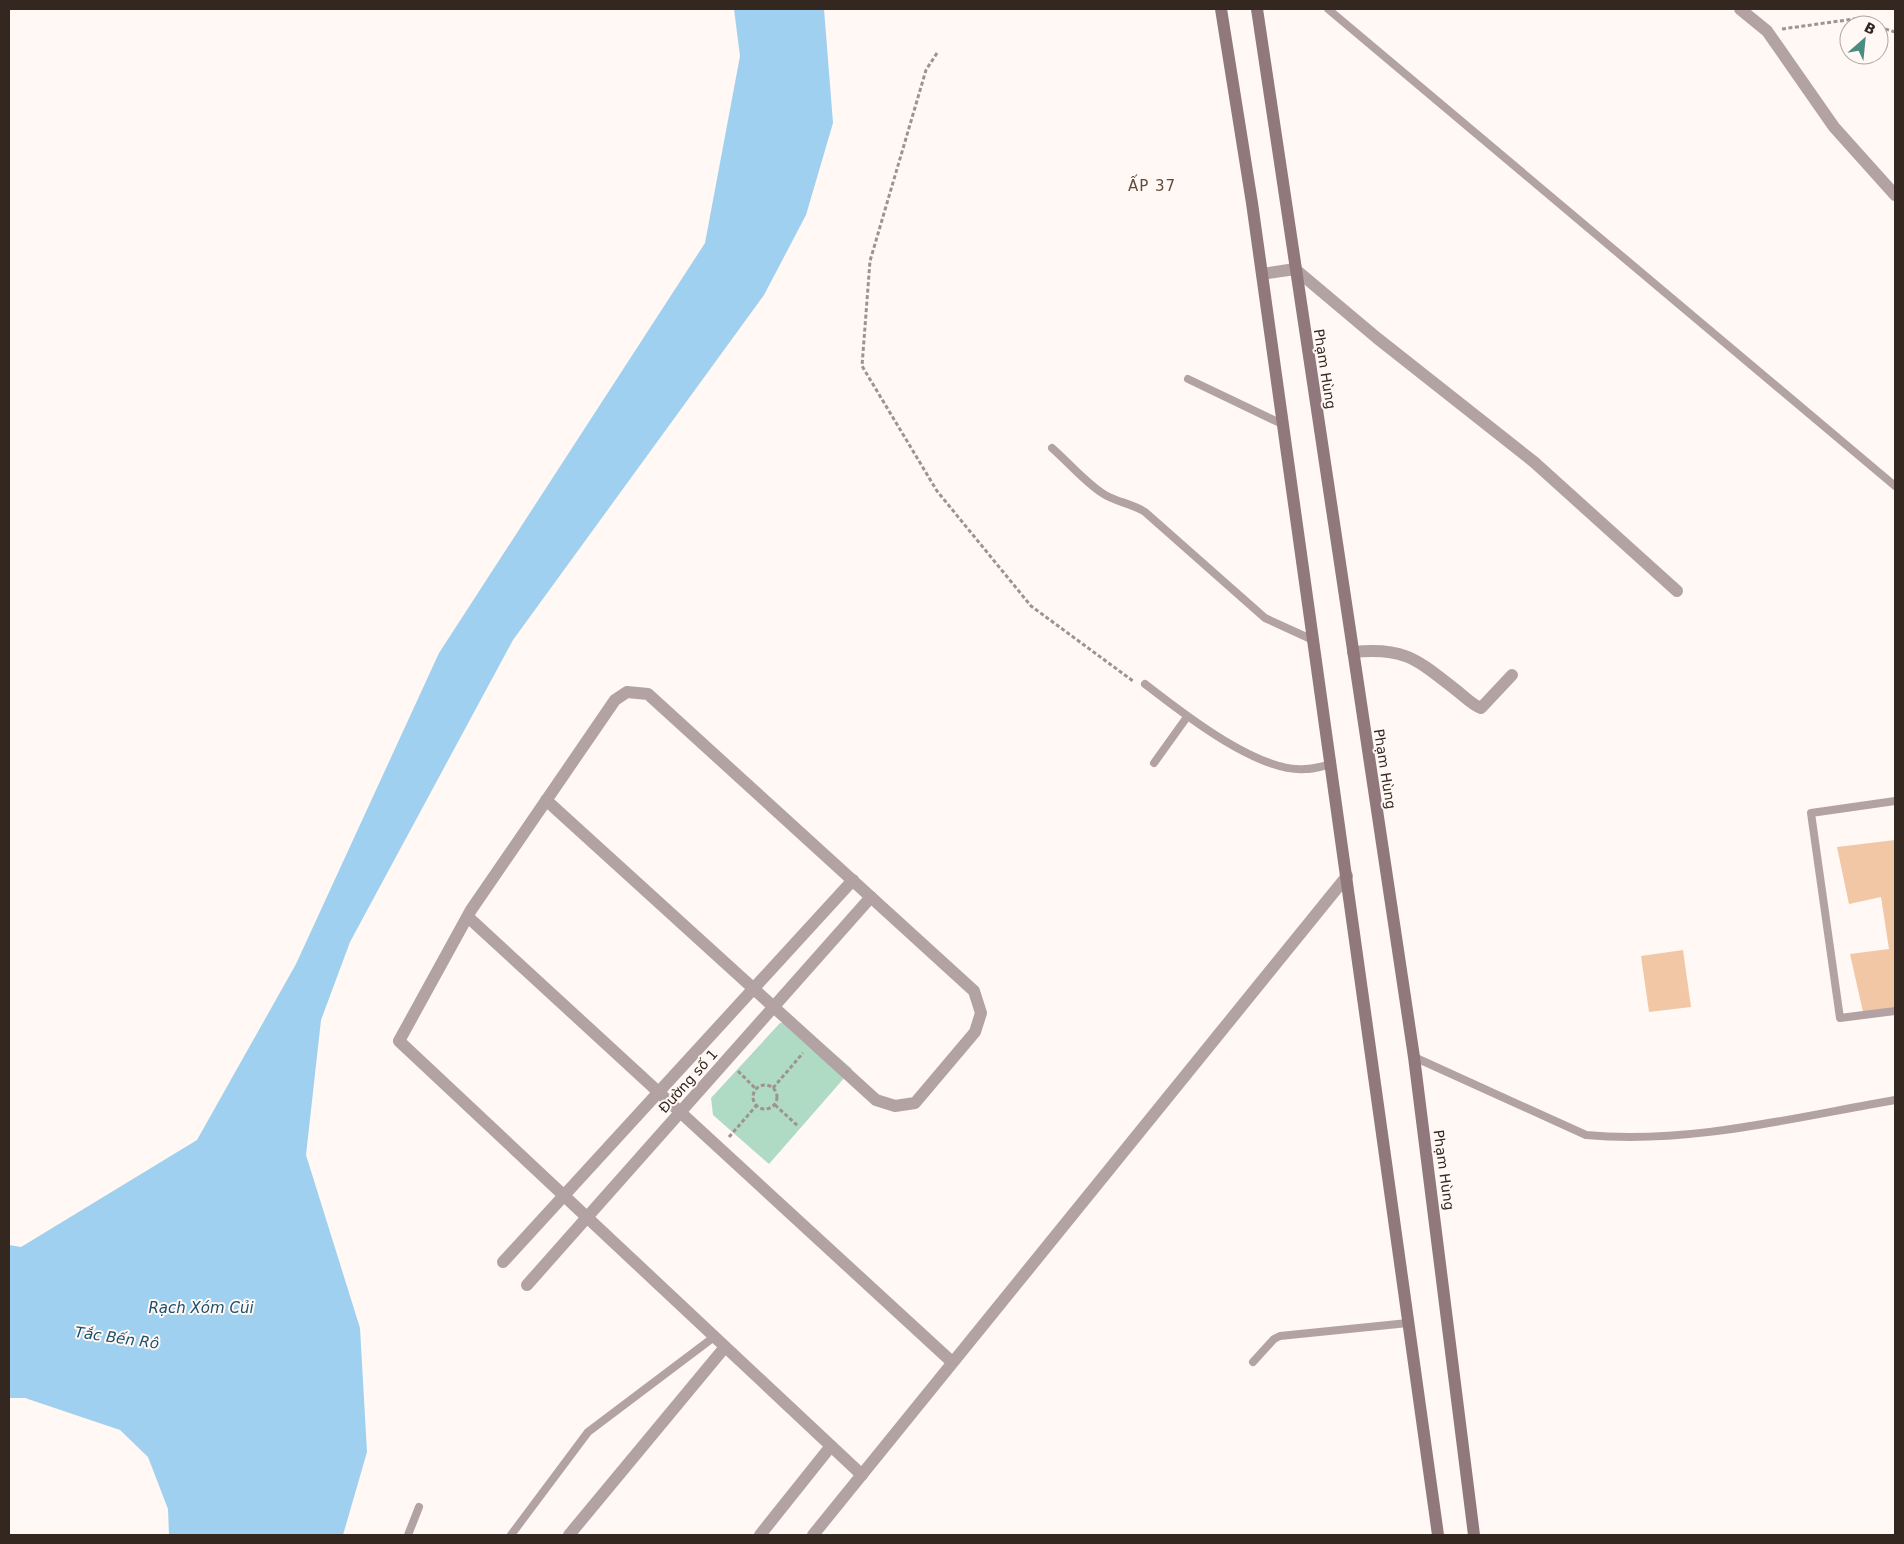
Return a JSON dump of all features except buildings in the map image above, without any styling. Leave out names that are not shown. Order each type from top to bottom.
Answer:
[{"type":"main road","name":"Phạm Hùng","points":[[1257,9],[1414,1057],[1474,1535]]},
{"type":"main road","points":[[1220,10],[1262,274],[1438,1535]]},
{"type":"street","points":[[1740,9],[1767,31],[1834,127],[1895,195]]},
{"type":"street","points":[[1262,274],[1295,269],[1377,338],[1534,462],[1677,591]]},
{"type":"street","points":[[1353,652],[1380,649],[1407,656],[1422,664],[1481,708],[1512,675]]},
{"type":"street","points":[[546,800],[876,1100],[895,1106],[914,1102],[975,1032],[981,1013],[974,991],[648,694],[627,692],[615,700],[546,800],[468,917],[398,1041],[862,1475]]},
{"type":"street","points":[[813,1535],[1347,876]]},
{"type":"street","points":[[503,1262],[853,880]]},
{"type":"street","name":"Đường số 1","points":[[527,1285],[871,897]]},
{"type":"street","points":[[468,917],[952,1362]]},
{"type":"street","points":[[569,1535],[725,1347]]},
{"type":"street","points":[[760,1535],[831,1446]]},
{"type":"lane","points":[[1328,9],[1895,486]]},
{"type":"lane","points":[[1188,378],[1282,424]]},
{"type":"lane","points":[[1052,448],[1101,493],[1114,499],[1131,503],[1145,512],[1265,618],[1313,640]]},
{"type":"lane","points":[[1145,684],[1187,717],[1225,741],[1263,761],[1304,770],[1331,764]]},
{"type":"lane","points":[[1154,763],[1187,717]]},
{"type":"lane","points":[[1895,801],[1811,814],[1840,1018],[1895,1011]]},
{"type":"lane","points":[[1414,1057],[1586,1136],[1688,1135],[1895,1100]]},
{"type":"lane","points":[[1253,1362],[1274,1339],[1280,1336],[1408,1323]]},
{"type":"lane","points":[[511,1535],[588,1432],[714,1337]]},
{"type":"lane","points":[[408,1535],[419,1507]]},
{"type":"path","points":[[1767,31],[1839,21]]},
{"type":"path","points":[[937,53],[926,70],[870,260],[862,366],[938,491],[1031,606],[1135,682]]},
{"type":"path","points":[[772,1088],[812,1043]]},
{"type":"path","points":[[726,1060],[756,1089]]},
{"type":"path","points":[[766,1085],[772,1088],[777,1095],[774,1105],[767,1109],[756,1106],[753,1098],[756,1089],[766,1085]]},
{"type":"path","points":[[774,1105],[798,1126]]},
{"type":"path","points":[[719,1148],[756,1106]]},
{"type":"green space","points":[[798,1022],[852,1069],[769,1164],[713,1115],[711,1098],[780,1023]]},
{"type":"water","name":"Rạch Xóm Củi","points":[[734,9],[824,9],[833,123],[806,215],[764,295],[513,640],[350,942],[321,1020],[306,1155],[360,1328],[367,1452],[343,1535],[169,1535],[168,1509],[148,1457],[120,1430],[25,1398],[9,1398],[9,1245],[21,1247],[197,1140],[296,964],[439,653],[705,243],[740,56]]},
{"type":"district","name":"ẤP 37","points":[[1152,186]]},
{"type":"water label","name":"Tắc Bến Rô","points":[[117,1338]]}]
